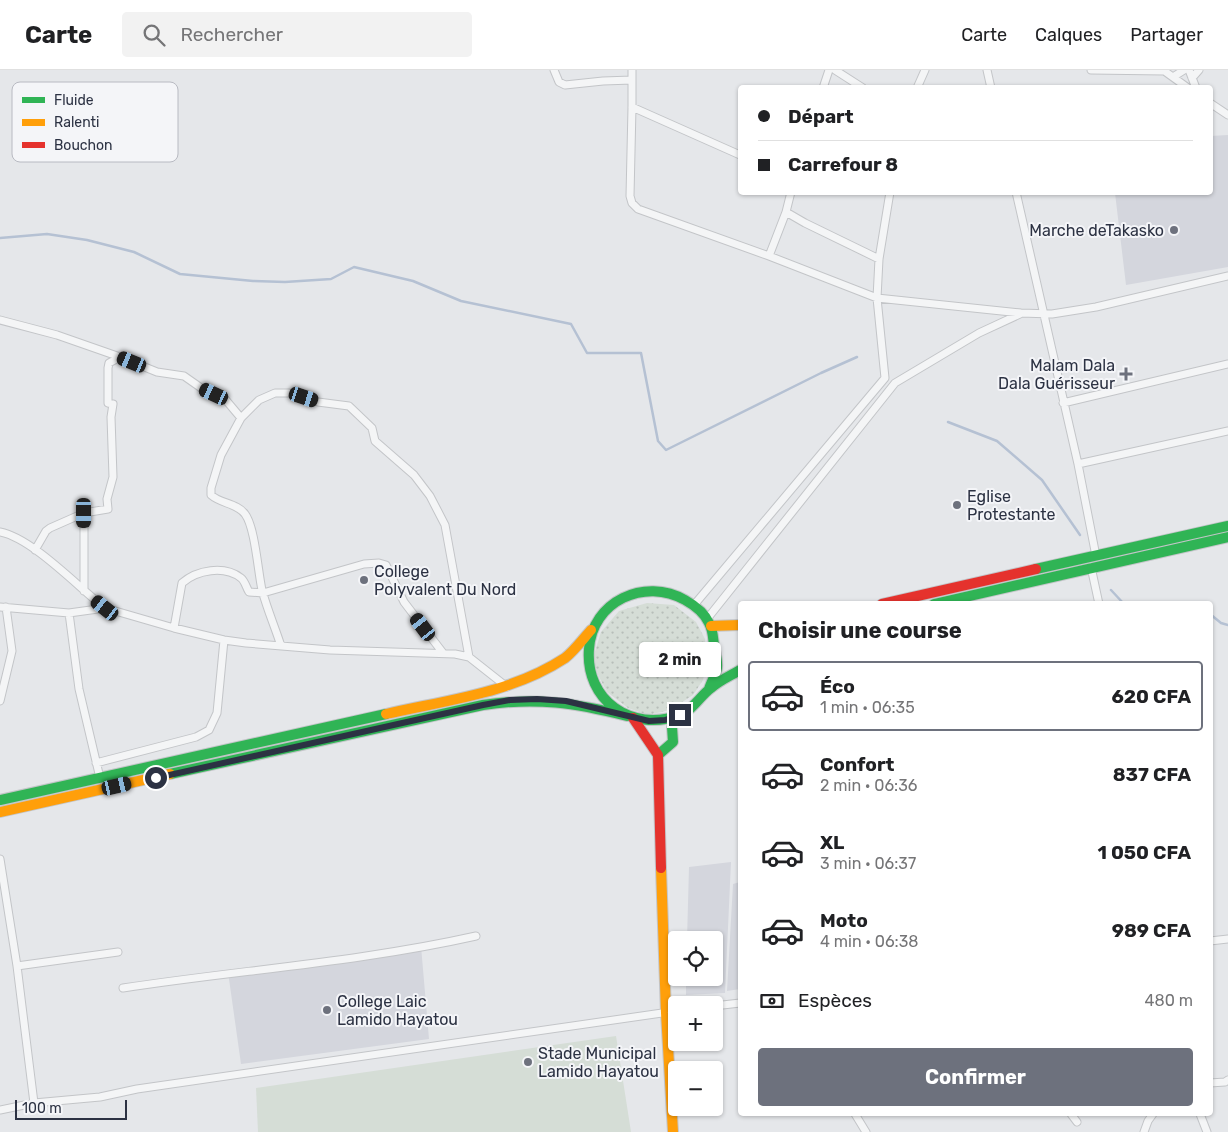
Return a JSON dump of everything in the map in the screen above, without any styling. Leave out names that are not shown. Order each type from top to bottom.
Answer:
[{"type":"main road","points":[[895,601],[1228,526]]},
{"type":"main road","points":[[947,601],[1228,536]]},
{"type":"main road","points":[[0,800],[507,687],[550,667],[566,657],[591,630],[600,614],[614,602],[630,594],[648,590],[672,593],[694,605],[709,622],[718,666],[709,689]]},
{"type":"main road","points":[[709,622],[738,625]]},
{"type":"main road","points":[[591,630],[586,656],[591,681],[606,702],[630,717],[658,755],[670,996]]},
{"type":"main road","points":[[0,812],[510,700],[566,701],[630,717],[657,721],[665,720],[680,715],[696,704],[709,689],[738,671]]},
{"type":"main road","points":[[658,755],[673,742],[672,727],[680,715]]},
{"type":"main road","points":[[672,1051],[673,1132]]},
{"type":"street","points":[[554,70],[558,82],[565,85],[632,80]]},
{"type":"street","points":[[632,70],[629,183],[632,203],[638,209],[878,298],[1043,314],[1070,312],[1096,307],[1228,276]]},
{"type":"street","points":[[824,85],[829,70]]},
{"type":"street","points":[[834,70],[858,85]]},
{"type":"street","points":[[918,85],[925,70]]},
{"type":"street","points":[[987,70],[990,85]]},
{"type":"street","points":[[1091,70],[1164,71],[1184,85]]},
{"type":"street","points":[[1173,77],[1184,70]]},
{"type":"street","points":[[1189,70],[1195,85]]},
{"type":"street","points":[[1192,78],[1199,70]]},
{"type":"street","points":[[1213,105],[1228,115]]},
{"type":"street","points":[[632,107],[738,154]]},
{"type":"street","points":[[769,256],[786,212],[790,195]]},
{"type":"street","points":[[694,605],[886,378],[878,298],[878,260],[889,195]]},
{"type":"street","points":[[1017,195],[1078,464],[1096,556]]},
{"type":"street","points":[[786,212],[805,224],[878,260]]},
{"type":"street","points":[[709,622],[895,383],[979,333],[1021,313]]},
{"type":"street","points":[[0,320],[57,335],[157,372],[184,376],[204,390],[224,399],[241,418]]},
{"type":"street","points":[[36,550],[46,531],[50,528],[84,513],[108,509],[107,499],[113,477],[111,417],[113,404],[108,403],[108,368],[109,363],[120,357]]},
{"type":"street","points":[[1063,404],[1228,364]]},
{"type":"street","points":[[281,646],[263,593],[251,530],[246,516],[236,507],[216,500],[211,495],[211,488],[221,455],[241,418],[259,400],[267,395],[289,393],[318,402],[349,406],[372,428],[374,441],[414,474],[430,496],[445,525],[468,657]]},
{"type":"street","points":[[1078,464],[1228,431]]},
{"type":"street","points":[[84,513],[84,591]]},
{"type":"street","points":[[0,532],[8,534],[36,550],[105,608]]},
{"type":"street","points":[[174,628],[182,583],[192,576],[210,570],[218,570],[240,578],[248,592],[263,593],[364,564],[379,562],[386,565],[404,602],[443,653]]},
{"type":"street","points":[[1091,567],[1098,601]]},
{"type":"street","points":[[0,701],[12,651],[3,607],[69,612],[105,608],[224,640],[281,646],[330,650],[443,653],[468,657],[507,687]]},
{"type":"street","points":[[69,612],[79,689],[100,778]]},
{"type":"street","points":[[96,763],[196,737],[209,730],[217,714],[224,640]]},
{"type":"street","points":[[0,859],[18,966],[34,1103]]},
{"type":"street","points":[[123,988],[195,977],[377,955],[476,936]]},
{"type":"street","points":[[1213,941],[1228,939]]},
{"type":"street","points":[[18,966],[118,952]]},
{"type":"street","points":[[723,1005],[738,1003]]},
{"type":"street","points":[[0,1110],[34,1103],[100,1097],[137,1089],[668,1012]]},
{"type":"street","points":[[1213,1083],[1228,1080]]},
{"type":"street","points":[[857,1116],[866,1132]]},
{"type":"street","points":[[1072,1116],[1077,1122]]},
{"type":"street","points":[[1144,1132],[1152,1116]]},
{"type":"street","points":[[1201,1116],[1207,1132]]},
{"type":"shaded area","name":"Marche deTakasko","points":[[1228,135],[1228,267],[1126,285],[1115,195],[1213,195],[1213,136]]},
{"type":"shaded area","points":[[647,603],[674,605],[696,622],[705,639],[706,667],[703,680],[693,695],[670,710],[648,715],[628,708],[607,692],[598,675],[593,658],[601,632],[619,611]]},
{"type":"shaded area","points":[[731,862],[725,993],[686,995],[686,986],[723,986],[723,931],[687,931],[689,867]]},
{"type":"shaded area","points":[[738,883],[738,989],[727,991],[733,884]]},
{"type":"shaded area","points":[[421,946],[429,1039],[241,1064],[228,972]]},
{"type":"shaded area","name":"Stade Municipal Lamido Hayatou","points":[[616,1036],[631,1132],[258,1132],[256,1088]]},
{"type":"waterway","points":[[0,238],[47,234],[87,240],[134,252],[180,274],[253,281],[285,282],[331,279],[354,267],[413,281],[461,301],[571,324],[587,353],[641,353],[658,441],[666,450],[857,357]]},
{"type":"waterway","points":[[948,422],[997,441],[1042,480],[1080,535]]},
{"type":"waterway","points":[[1111,590],[1121,601]]},
{"type":"waterway","points":[[1213,616],[1221,623],[1228,625]]},
{"type":"traffic: fast","points":[[1036,569],[1228,526]]},
{"type":"traffic: fast","points":[[947,601],[1228,537]]},
{"type":"traffic: fast","points":[[709,689],[716,673],[717,665],[712,631],[699,609],[685,600],[670,594],[654,591],[638,593],[623,598],[610,606],[592,632],[589,649],[590,667],[595,683],[603,697],[615,708],[629,715],[645,719],[662,719],[685,713],[714,685],[738,671]]},
{"type":"traffic: fast","points":[[170,774],[483,705],[521,702],[556,703],[627,716]]},
{"type":"traffic: fast","points":[[0,800],[386,714]]},
{"type":"traffic: fast","points":[[658,755],[673,742],[672,727],[680,715]]},
{"type":"traffic: slow","points":[[711,626],[738,625]]},
{"type":"traffic: slow","points":[[386,714],[479,694],[523,680],[565,658],[591,630]]},
{"type":"traffic: slow","points":[[0,812],[170,774]]},
{"type":"traffic: slow","points":[[661,868],[666,1013],[673,1132]]},
{"type":"traffic: jam","points":[[895,601],[1036,569]]},
{"type":"traffic: jam","points":[[633,718],[658,755],[661,868]]},
{"type":"place","name":"Marche deTakasko","points":[[1174,230]]},
{"type":"place","name":"Malam Dala Dala Guérisseur","points":[[1126,374]]},
{"type":"place","name":"Eglise Protestante","points":[[957,505]]},
{"type":"place","name":"College Polyvalent Du Nord","points":[[364,580]]},
{"type":"place","name":"College Laic Lamido Hayatou","points":[[327,1010]]},
{"type":"place","name":"Stade Municipal Lamido Hayatou","points":[[528,1062]]},
{"type":"route","points":[[156,778],[510,700],[566,701],[649,721],[665,720],[680,715]]}]
